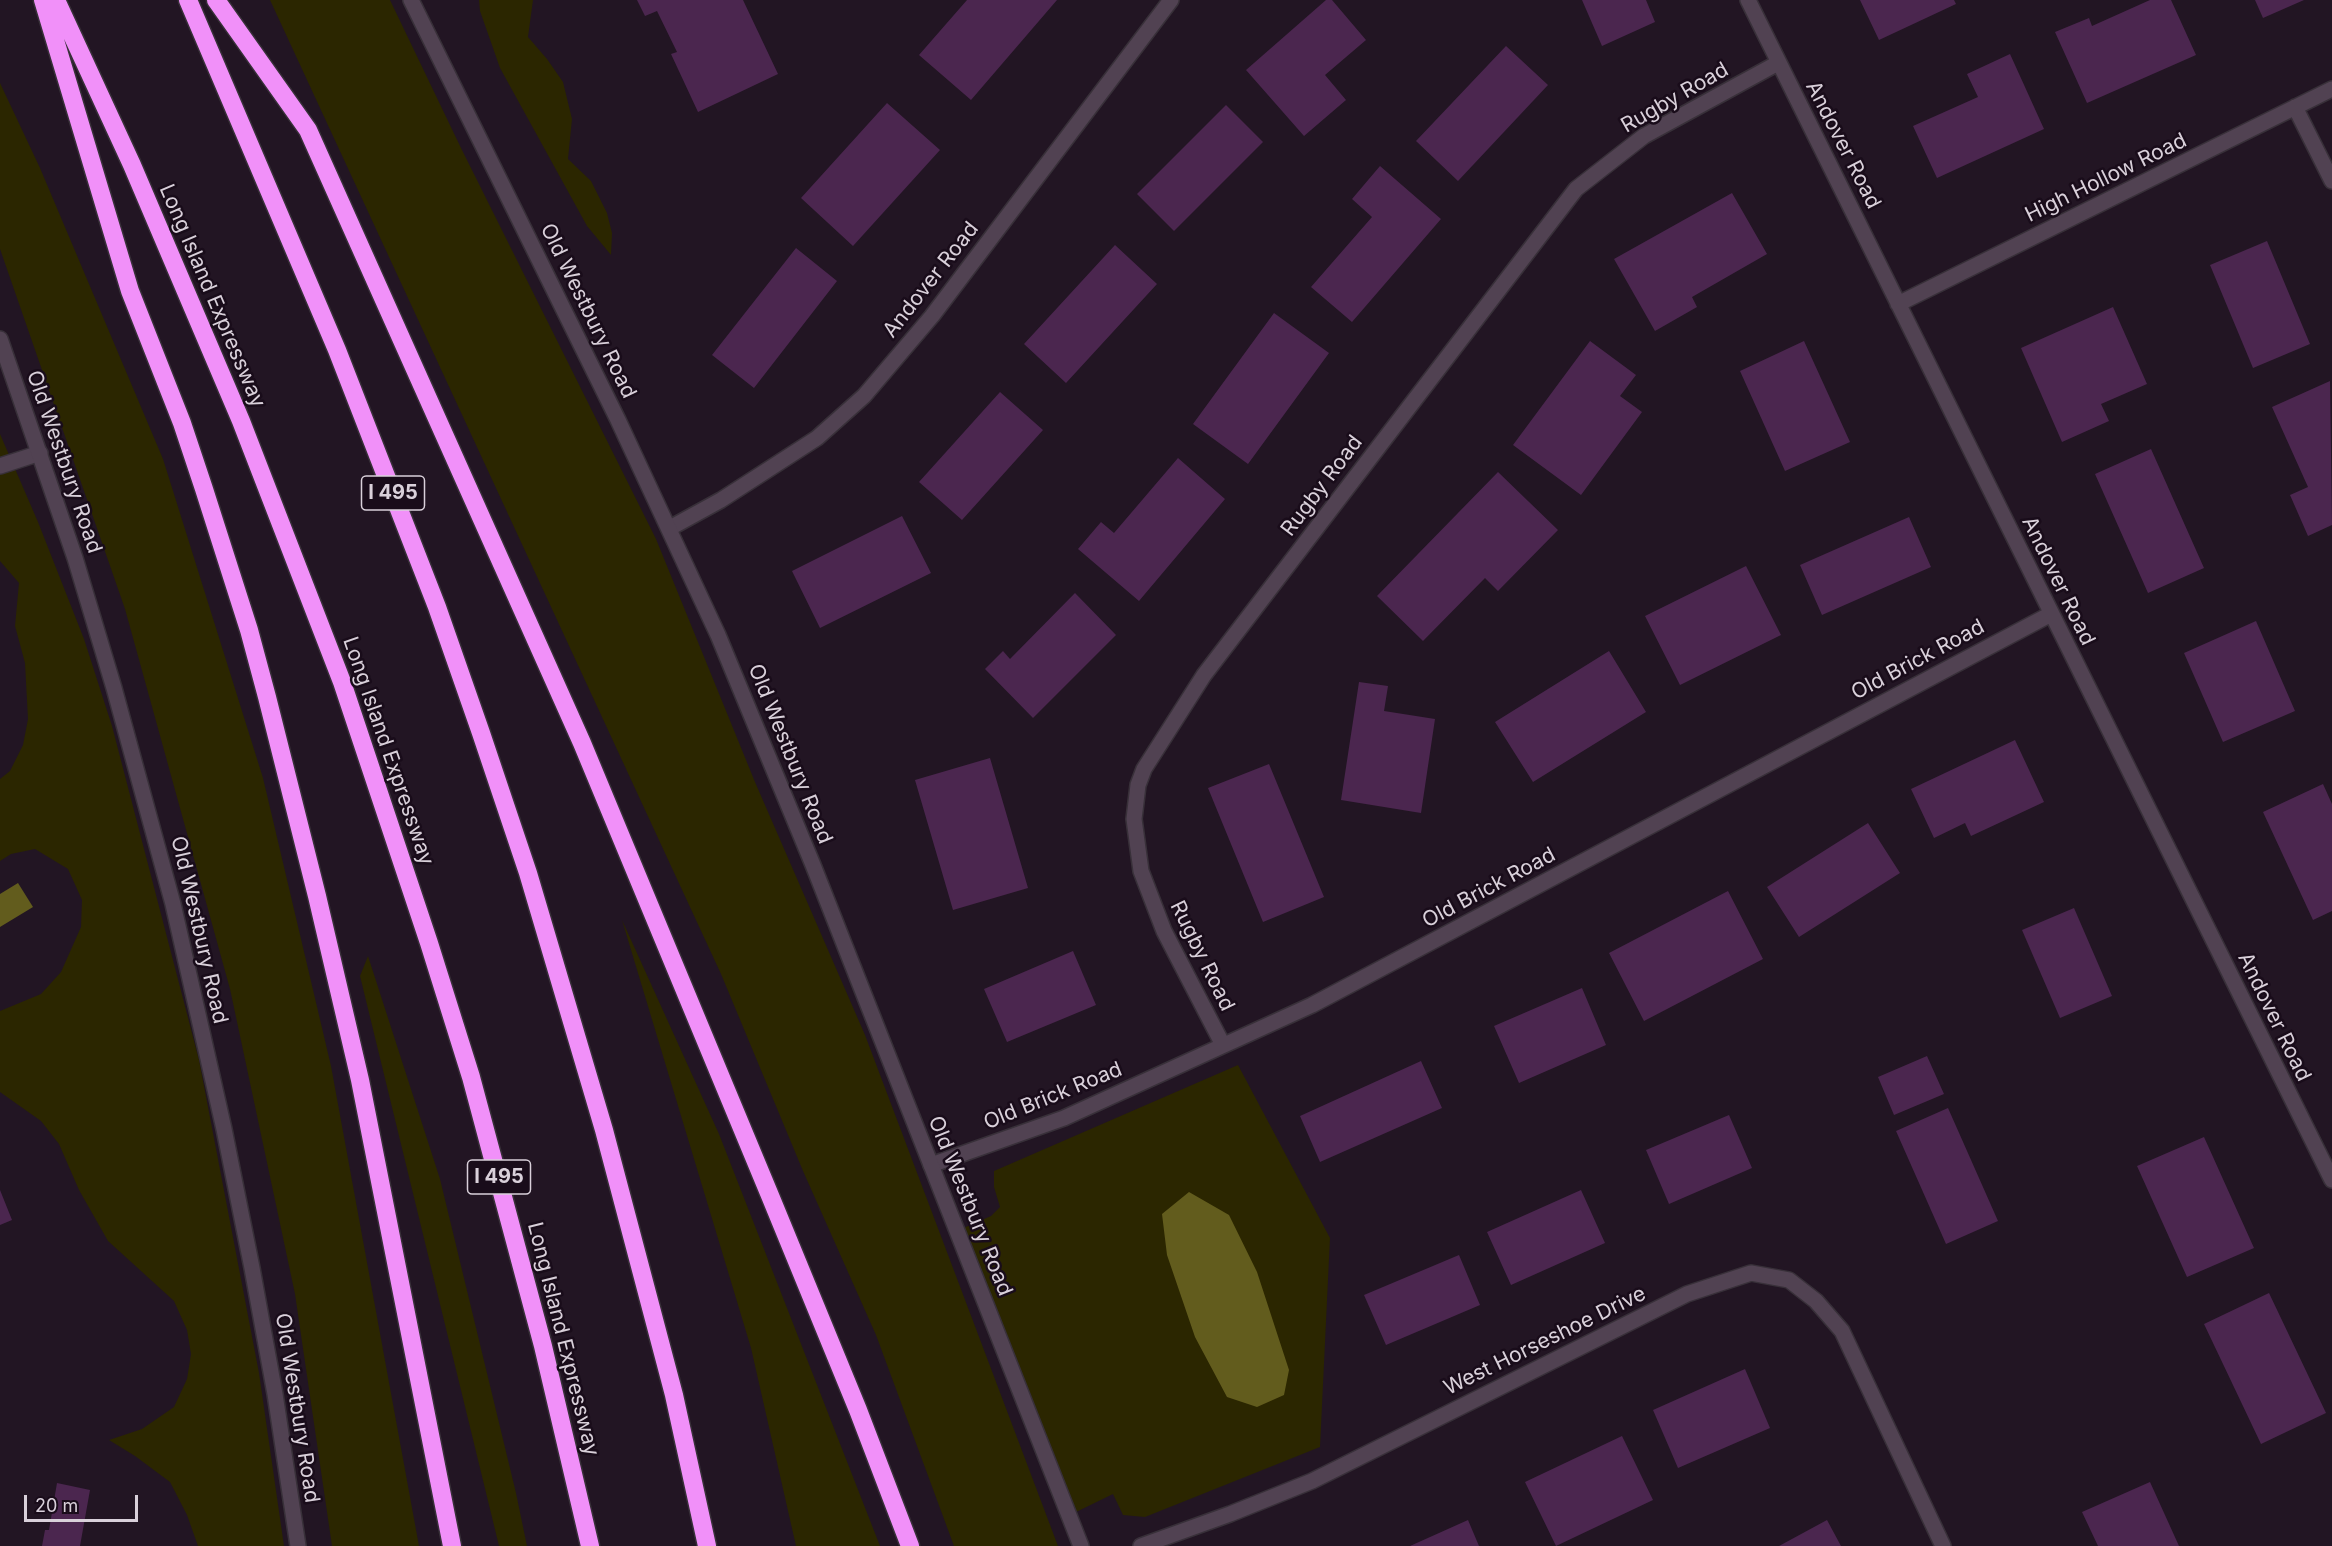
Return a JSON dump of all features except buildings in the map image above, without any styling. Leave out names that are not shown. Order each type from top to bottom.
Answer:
[{"type":"highway","points":[[43,0],[130,291],[182,423],[249,630],[267,697],[315,885],[360,1080],[452,1546]]},
{"type":"highway","name":"Long Island Expressway","points":[[56,0],[132,165],[228,388],[342,682],[422,921],[471,1077],[543,1346],[590,1546]]},
{"type":"highway","name":"I 495","points":[[188,0],[358,403],[437,607],[492,765],[528,873],[604,1130],[674,1395],[707,1546]]},
{"type":"highway","points":[[216,0],[308,130],[582,743],[771,1198],[910,1546]]},
{"type":"street","name":"Old Westbury Road","points":[[411,0],[670,528],[718,635],[813,865],[1082,1546]]},
{"type":"street","name":"Andover Road","points":[[670,528],[721,500],[817,438],[864,396],[932,316],[1171,0]]},
{"type":"street","name":"Andover Road","points":[[1748,0],[2332,1180]]},
{"type":"street","name":"Rugby Road","points":[[1223,1045],[1164,931],[1141,871],[1134,819],[1138,785],[1144,769],[1204,675],[1576,189],[1644,136],[1778,63]]},
{"type":"street","name":"High Hollow Road","points":[[1898,304],[2332,88]]},
{"type":"street","points":[[2295,107],[2332,181]]},
{"type":"street","name":"Old Westbury Road","points":[[0,339],[40,453],[114,688],[173,904],[245,1233],[275,1394],[298,1546]]},
{"type":"street","points":[[0,466],[40,453]]},
{"type":"street","name":"Old Brick Road","points":[[931,1165],[1065,1118],[1312,1005],[2051,614]]},
{"type":"street","name":"West Horseshoe Drive","points":[[1141,1546],[1312,1481],[1687,1294],[1751,1273],[1789,1280],[1816,1301],[1842,1331],[1944,1546]]},
{"type":"shaded area","points":[[270,0],[390,0],[461,148],[656,539],[755,782],[865,1035],[1058,1546],[954,1546],[876,1335],[803,1171],[721,974]]},
{"type":"shaded area","points":[[479,0],[533,0],[528,37],[563,82],[572,119],[568,159],[591,181],[607,213],[612,233],[611,255],[587,226],[500,68],[480,11]]},
{"type":"shaded area","points":[[0,83],[40,168],[163,459],[263,778],[331,1066],[419,1546],[332,1546],[295,1294],[230,989],[125,609],[0,249]]},
{"type":"shaded area","points":[[0,434],[84,639],[112,726],[199,1060],[259,1373],[284,1546],[198,1546],[187,1515],[170,1482],[109,1440],[142,1429],[174,1407],[187,1379],[191,1354],[187,1330],[174,1301],[108,1241],[79,1190],[59,1144],[41,1121],[0,1092],[0,1011],[41,994],[61,972],[81,927],[82,900],[68,869],[35,849],[11,854],[0,861],[0,779],[10,771],[23,745],[28,719],[25,663],[15,626],[19,583],[0,561]]},
{"type":"shaded area","points":[[18,883],[33,907],[0,927],[0,894]]},
{"type":"shaded area","points":[[622,920],[719,1134],[880,1546],[796,1546],[751,1348]]},
{"type":"shaded area","points":[[368,956],[440,1179],[527,1546],[499,1546],[360,976]]},
{"type":"shaded area","points":[[1238,1065],[1330,1238],[1320,1447],[1145,1517],[1123,1515],[1113,1494],[1070,1515],[959,1230],[991,1216],[1000,1207],[994,1187],[994,1171]]},
{"type":"shaded area","points":[[1189,1192],[1229,1215],[1257,1272],[1289,1370],[1284,1395],[1257,1407],[1227,1397],[1195,1337],[1167,1255],[1162,1214]]}]
